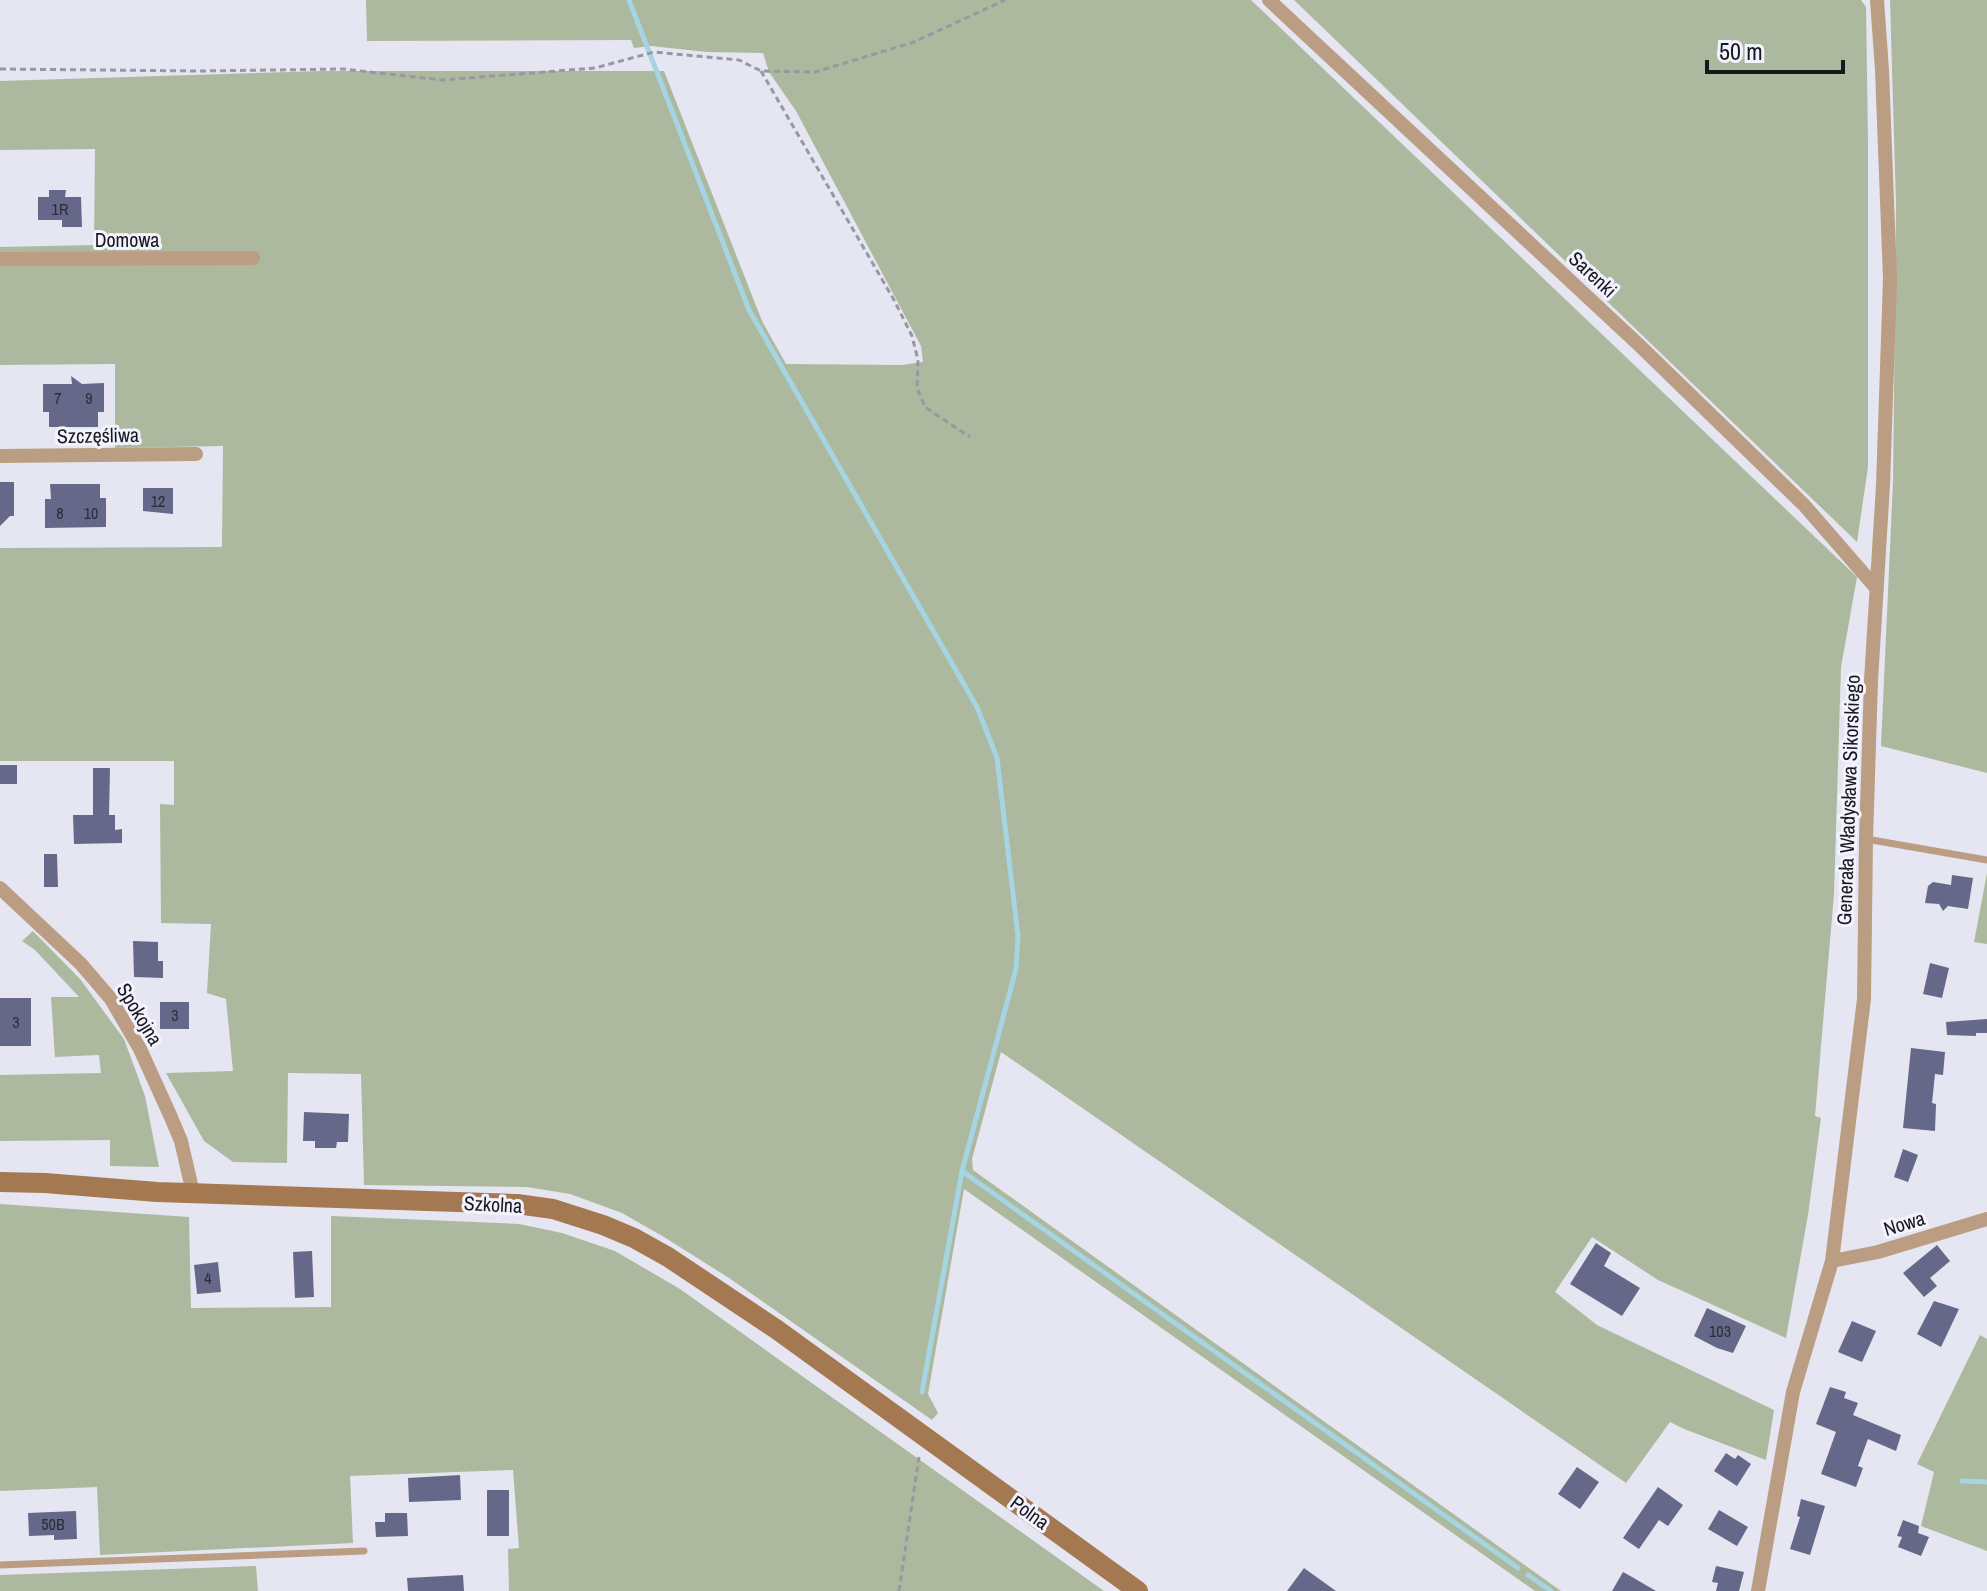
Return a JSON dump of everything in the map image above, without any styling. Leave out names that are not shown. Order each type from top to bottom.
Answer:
[{"type":"street","name":"Sarenki","points":[[1269,0],[1749,451],[1804,505],[1877,589]]},
{"type":"street","name":"Generała Władysława Sikorskiego","points":[[1758,1591],[1793,1392],[1832,1261],[1864,999],[1866,839],[1890,279],[1877,0]]},
{"type":"street","name":"Domowa","points":[[0,259],[253,258]]},
{"type":"street","name":"Szczęśliwa","points":[[0,456],[196,454]]},
{"type":"street","name":"Spokojna","points":[[0,888],[81,964],[111,999],[140,1049],[181,1141],[193,1193]]},
{"type":"street","name":"Szkolna","points":[[0,1182],[193,1193],[517,1204],[553,1209],[603,1225],[668,1257],[776,1329],[922,1434]]},
{"type":"street","name":"Nowa","points":[[1832,1261],[1878,1252],[1987,1219]]},
{"type":"street","name":"Polna","points":[[922,1434],[1138,1591]]},
{"type":"lane","points":[[1866,839],[1987,860]]},
{"type":"lane","points":[[0,1565],[364,1551]]},
{"type":"path","points":[[0,69],[343,69],[442,80],[595,68],[654,52],[739,60],[761,71],[815,72],[914,42],[1005,0]]},
{"type":"path","points":[[761,71],[912,336],[918,360],[917,388],[925,407],[970,437]]},
{"type":"path","points":[[899,1591],[922,1434]]},
{"type":"green space","points":[[366,0],[1251,0],[1857,577],[1841,667],[1834,894],[1815,1116],[1821,1118],[1808,1215],[1786,1338],[1658,1280],[1592,1237],[1555,1292],[1597,1325],[1774,1410],[1766,1460],[1670,1422],[1626,1483],[1001,1052],[972,1159],[973,1170],[1561,1591],[1535,1591],[964,1189],[928,1394],[938,1413],[932,1420],[729,1278],[622,1213],[570,1194],[527,1187],[364,1185],[361,1074],[288,1073],[287,1163],[233,1162],[204,1141],[166,1073],[233,1071],[226,999],[207,993],[211,924],[161,923],[160,804],[174,805],[174,761],[0,761],[0,548],[222,547],[223,446],[115,448],[115,364],[0,365],[0,247],[94,245],[95,149],[0,150],[0,81],[322,71],[664,71],[762,321],[786,364],[902,365],[923,362],[921,346],[796,111],[769,72],[763,53],[707,52],[651,46],[634,48],[631,40],[367,41]]},
{"type":"green space","points":[[1294,0],[1861,0],[1866,7],[1868,467],[1857,542]]},
{"type":"green space","points":[[1890,0],[1987,0],[1987,773],[1881,746],[1893,482],[1896,205]]},
{"type":"green space","points":[[1987,873],[1987,944],[1974,942]]},
{"type":"green space","points":[[33,931],[80,979],[124,1039],[145,1096],[159,1167],[110,1166],[110,1140],[0,1141],[0,1075],[101,1073],[99,1055],[55,1057],[51,997],[79,997],[35,950],[22,941]]},
{"type":"green space","points":[[0,1204],[189,1217],[191,1308],[331,1307],[331,1216],[519,1224],[562,1233],[615,1251],[680,1289],[1104,1591],[509,1591],[508,1549],[519,1548],[513,1470],[350,1476],[353,1543],[100,1555],[97,1487],[0,1491]]},
{"type":"green space","points":[[1980,1335],[1987,1339],[1987,1551],[1921,1526],[1934,1472],[1917,1464]]},
{"type":"green space","points":[[256,1566],[258,1591],[0,1591],[0,1575]]},
{"type":"building","points":[[49,190],[66,190],[65,197],[81,197],[82,227],[62,227],[62,220],[38,220],[38,197],[49,197]]},
{"type":"building","points":[[71,376],[82,384],[104,383],[104,412],[98,412],[98,427],[49,427],[49,412],[43,412],[43,384],[72,384]]},
{"type":"building","points":[[0,482],[14,482],[14,516],[0,526]]},
{"type":"building","points":[[50,484],[100,484],[100,498],[106,498],[106,527],[45,528],[45,499],[51,499]]},
{"type":"building","points":[[143,488],[173,488],[173,514],[143,511]]},
{"type":"building","points":[[0,765],[17,765],[17,784],[0,784]]},
{"type":"building","points":[[93,768],[110,768],[109,815],[115,815],[115,830],[122,829],[122,843],[74,844],[73,815],[93,815]]},
{"type":"building","points":[[44,854],[57,854],[58,887],[44,887]]},
{"type":"building","points":[[1952,875],[1973,878],[1968,909],[1948,906],[1943,911],[1939,904],[1925,903],[1928,886],[1933,882],[1951,885]]},
{"type":"building","points":[[133,941],[158,942],[158,961],[163,961],[163,978],[134,977]]},
{"type":"building","points":[[1930,963],[1949,968],[1942,998],[1923,994]]},
{"type":"building","points":[[0,998],[31,998],[31,1046],[0,1046]]},
{"type":"building","points":[[160,1002],[189,1002],[189,1029],[160,1029]]},
{"type":"building","points":[[1987,1019],[1987,1033],[1976,1033],[1976,1036],[1947,1035],[1946,1022]]},
{"type":"building","points":[[1911,1048],[1945,1052],[1943,1075],[1935,1074],[1932,1103],[1936,1104],[1935,1131],[1903,1128]]},
{"type":"building","points":[[304,1112],[349,1114],[348,1142],[337,1142],[336,1148],[315,1148],[315,1141],[303,1141]]},
{"type":"building","points":[[1903,1149],[1918,1155],[1908,1182],[1894,1177]]},
{"type":"building","points":[[1596,1243],[1611,1253],[1604,1266],[1640,1288],[1622,1316],[1570,1284]]},
{"type":"building","points":[[1937,1245],[1950,1261],[1930,1278],[1937,1286],[1924,1297],[1903,1273]]},
{"type":"building","points":[[312,1251],[314,1297],[295,1298],[293,1252]]},
{"type":"building","points":[[218,1262],[221,1292],[197,1294],[194,1265]]},
{"type":"building","points":[[1934,1301],[1959,1309],[1941,1347],[1917,1334]]},
{"type":"building","points":[[1707,1308],[1746,1326],[1733,1353],[1694,1336]]},
{"type":"building","points":[[1852,1321],[1876,1331],[1862,1362],[1838,1352]]},
{"type":"building","points":[[1830,1387],[1846,1392],[1844,1398],[1858,1403],[1853,1415],[1901,1435],[1896,1451],[1868,1439],[1858,1466],[1863,1468],[1856,1487],[1821,1474],[1836,1432],[1816,1424]]},
{"type":"building","points":[[1726,1453],[1735,1459],[1738,1455],[1751,1464],[1737,1486],[1714,1471]]},
{"type":"building","points":[[1577,1467],[1599,1482],[1580,1509],[1558,1494]]},
{"type":"building","points":[[460,1475],[461,1500],[409,1502],[408,1478]]},
{"type":"building","points":[[1658,1487],[1683,1505],[1668,1526],[1659,1520],[1639,1549],[1623,1538]]},
{"type":"building","points":[[487,1490],[509,1490],[509,1536],[487,1536]]},
{"type":"building","points":[[1801,1499],[1825,1506],[1810,1555],[1790,1549],[1800,1517],[1797,1516]]},
{"type":"building","points":[[1719,1510],[1748,1527],[1737,1546],[1708,1529]]},
{"type":"building","points":[[76,1511],[77,1539],[54,1540],[54,1535],[29,1536],[28,1513]]},
{"type":"building","points":[[385,1513],[407,1513],[408,1536],[376,1537],[375,1522],[385,1522]]},
{"type":"building","points":[[1903,1520],[1919,1526],[1918,1533],[1929,1537],[1921,1556],[1898,1547],[1902,1537],[1897,1536]]},
{"type":"building","points":[[1716,1566],[1744,1572],[1739,1591],[1716,1591],[1718,1583],[1712,1582]]},
{"type":"building","points":[[1304,1568],[1336,1591],[1287,1591]]},
{"type":"building","points":[[1623,1572],[1632,1577],[1656,1591],[1612,1591]]},
{"type":"building","points":[[463,1575],[464,1591],[408,1591],[407,1578]]},
{"type":"waterway","points":[[629,0],[749,310],[977,707],[997,758],[1018,936],[1016,969],[962,1171],[922,1392]]},
{"type":"waterway","points":[[962,1171],[1518,1568]]},
{"type":"waterway","points":[[1962,1481],[1987,1482]]},
{"type":"waterway","points":[[1528,1575],[1551,1591]]}]
